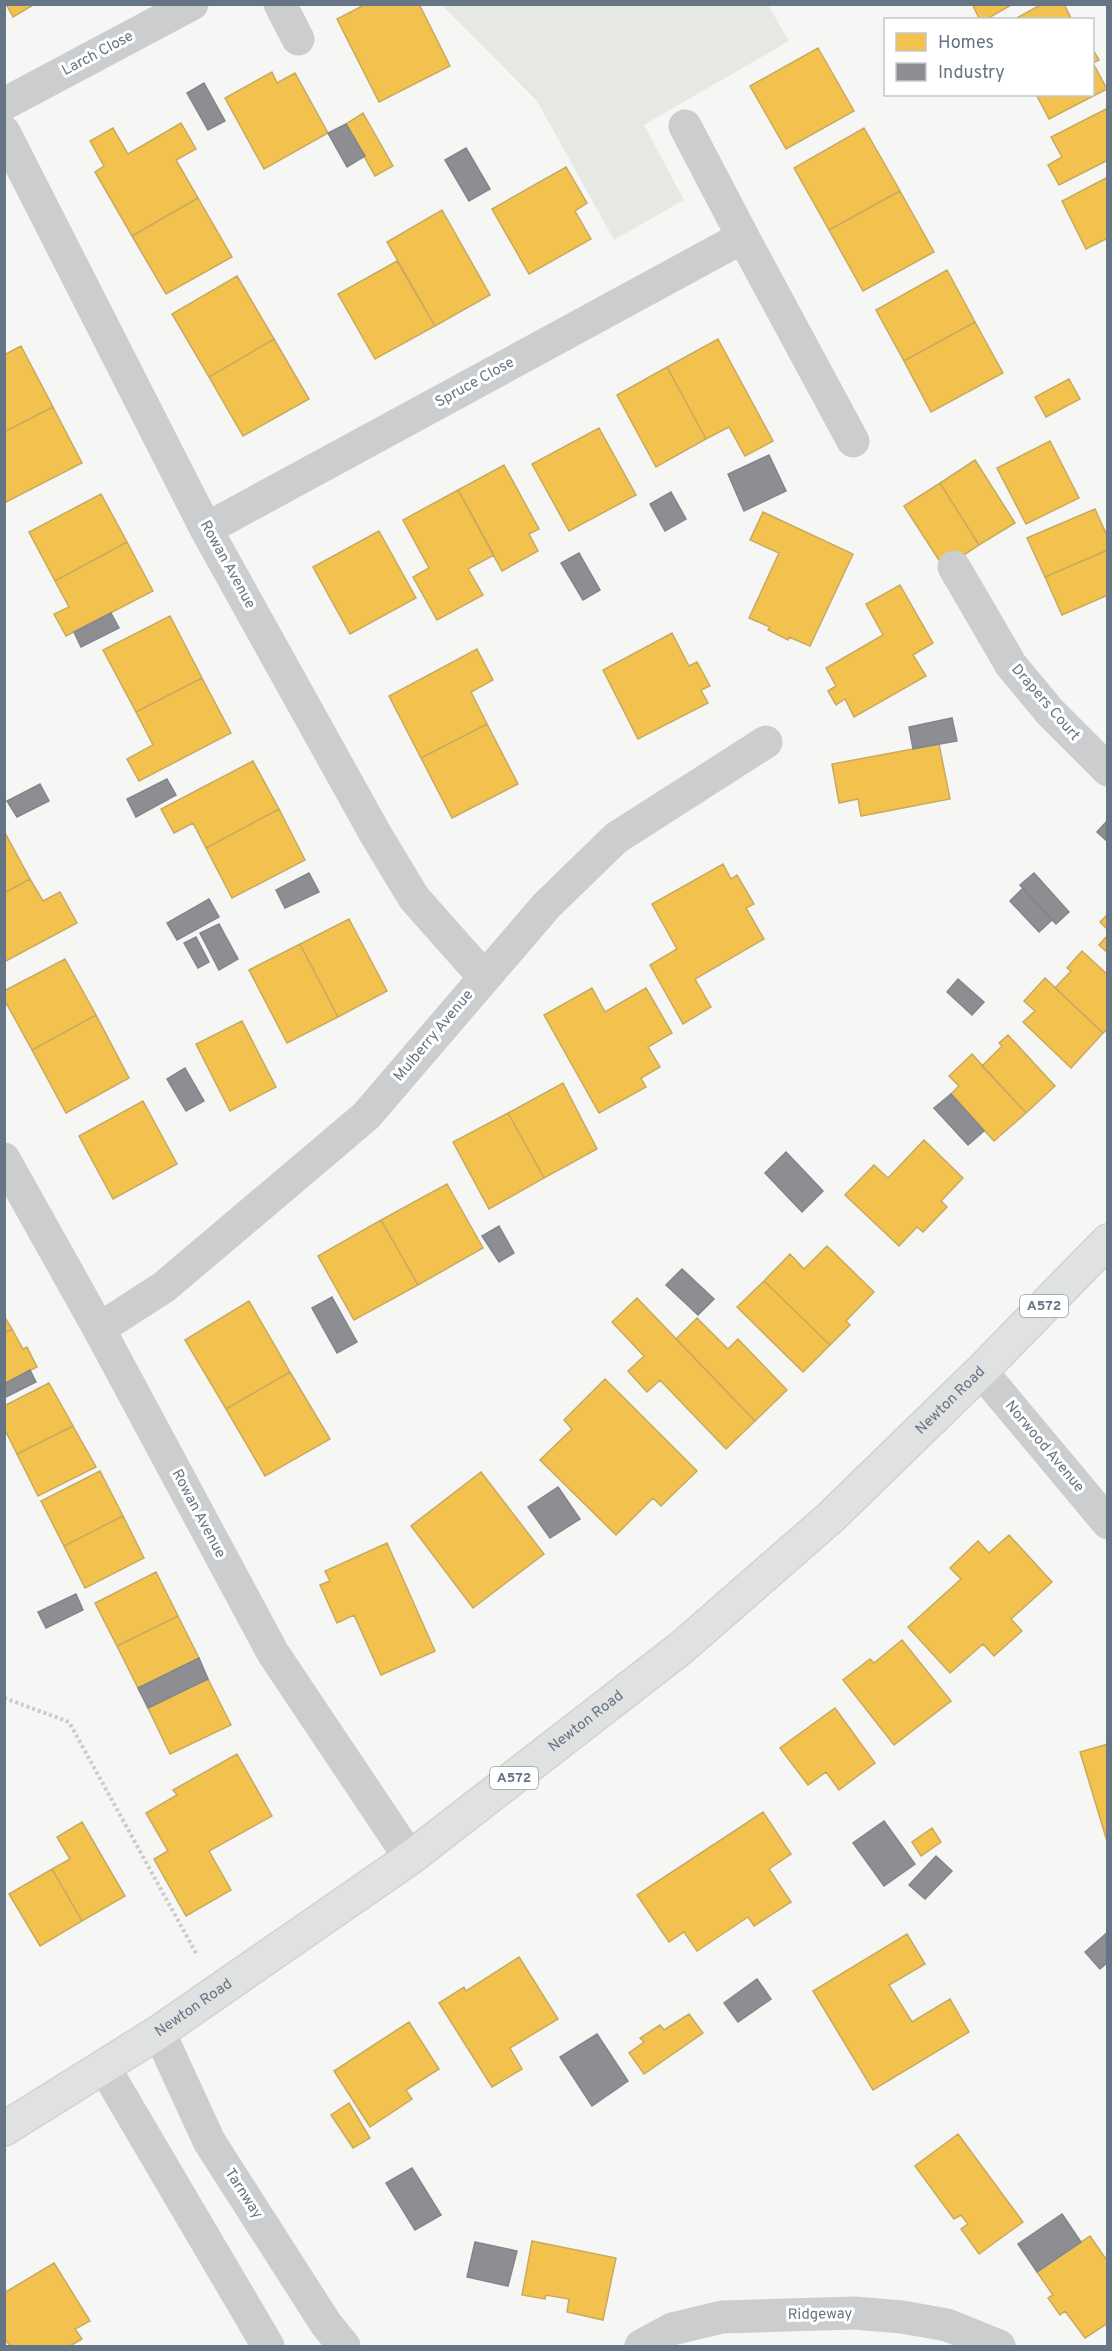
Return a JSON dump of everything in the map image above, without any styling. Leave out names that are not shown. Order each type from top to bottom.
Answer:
[{"type":"main road","name":"Newton Road","points":[[4,2129],[159,2032],[410,1858],[681,1648],[831,1517],[981,1371],[1107,1241]]},
{"type":"street","name":"Larch Close","points":[[4,104],[192,4]]},
{"type":"street","points":[[280,4],[298,39]]},
{"type":"street","points":[[685,126],[742,237],[854,441]]},
{"type":"street","name":"Rowan Avenue","points":[[4,132],[207,529],[376,835],[414,898],[484,977]]},
{"type":"street","name":"Spruce Close","points":[[207,529],[742,237]]},
{"type":"street","name":"Drapers Court","points":[[954,567],[1011,665],[1050,712],[1107,770]]},
{"type":"street","name":"Mulberry Avenue","points":[[99,1329],[164,1287],[366,1116],[546,906],[616,838],[766,742]]},
{"type":"street","name":"Rowan Avenue","points":[[4,1159],[99,1329],[273,1653],[410,1858]]},
{"type":"street","name":"Norwood Avenue","points":[[981,1371],[1107,1523]]},
{"type":"street","name":"Tarnway","points":[[159,2032],[209,2141],[326,2324],[344,2346]]},
{"type":"street","points":[[105,2067],[268,2346]]},
{"type":"street","name":"Ridgeway","points":[[641,2346],[672,2330],[722,2317],[854,2313],[902,2317],[947,2325],[999,2346]]},
{"type":"path","points":[[4,1698],[69,1722],[217,1991]]},
{"type":"shaded area","points":[[442,5],[768,5],[789,41],[644,125],[684,200],[614,240],[537,101]]},
{"type":"building: Homes","points":[[6,4],[35,4],[13,17]]},
{"type":"building: Homes","points":[[366,4],[419,4],[450,66],[379,102],[337,19]]},
{"type":"building: Homes","points":[[972,4],[1013,4],[988,18],[979,18]]},
{"type":"building: Homes","points":[[1042,4],[1064,4],[1071,18],[1017,18]]},
{"type":"building: Homes","points":[[818,48],[854,111],[786,149],[750,86]]},
{"type":"building: Homes","points":[[1094,51],[1099,60],[1094,62]]},
{"type":"building: Homes","points":[[1094,65],[1107,89],[1094,96]]},
{"type":"building: Homes","points":[[272,72],[277,83],[295,73],[328,133],[264,169],[225,98]]},
{"type":"building: Homes","points":[[1037,96],[1093,96],[1049,119]]},
{"type":"building: Homes","points":[[1108,108],[1108,160],[1059,185],[1048,165],[1062,157],[1051,137]]},
{"type":"building: Homes","points":[[363,113],[393,166],[375,176],[346,124]]},
{"type":"building: Homes","points":[[181,123],[196,149],[176,160],[198,198],[132,236],[95,172],[104,166],[90,141],[113,128],[128,154]]},
{"type":"building: Homes","points":[[864,128],[900,191],[829,230],[794,168]]},
{"type":"building: Homes","points":[[566,167],[587,203],[575,211],[591,239],[529,274],[492,209]]},
{"type":"building: Homes","points":[[1108,177],[1108,238],[1086,249],[1062,201]]},
{"type":"building: Homes","points":[[900,191],[934,252],[863,291],[829,230]]},
{"type":"building: Homes","points":[[198,198],[232,257],[166,294],[132,236]]},
{"type":"building: Homes","points":[[442,210],[490,295],[435,326],[387,242]]},
{"type":"building: Homes","points":[[397,261],[435,326],[375,359],[338,294]]},
{"type":"building: Homes","points":[[947,270],[975,322],[904,361],[876,310]]},
{"type":"building: Homes","points":[[237,276],[274,339],[209,377],[172,314]]},
{"type":"building: Homes","points":[[975,322],[1003,373],[931,412],[904,361]]},
{"type":"building: Homes","points":[[274,339],[309,399],[243,436],[209,377]]},
{"type":"building: Homes","points":[[718,339],[773,441],[745,456],[729,427],[706,439],[667,367]]},
{"type":"building: Homes","points":[[21,346],[53,407],[4,432],[4,355]]},
{"type":"building: Homes","points":[[667,367],[706,439],[656,467],[617,395]]},
{"type":"building: Homes","points":[[1069,379],[1080,399],[1046,417],[1035,397]]},
{"type":"building: Homes","points":[[53,407],[82,463],[4,503],[4,432]]},
{"type":"building: Homes","points":[[599,428],[636,495],[569,531],[532,464]]},
{"type":"building: Homes","points":[[1050,441],[1079,498],[1026,524],[997,468]]},
{"type":"building: Homes","points":[[975,460],[1015,523],[979,545],[940,483]]},
{"type":"building: Homes","points":[[504,465],[539,529],[529,534],[538,551],[502,571],[458,490]]},
{"type":"building: Homes","points":[[940,483],[979,545],[944,568],[904,506]]},
{"type":"building: Homes","points":[[458,490],[494,555],[468,569],[483,595],[437,620],[413,577],[429,568],[403,520]]},
{"type":"building: Homes","points":[[101,494],[127,542],[55,581],[29,532]]},
{"type":"building: Homes","points":[[1095,509],[1108,538],[1108,550],[1045,577],[1027,538]]},
{"type":"building: Homes","points":[[763,512],[853,554],[810,646],[789,637],[788,640],[768,630],[770,627],[749,618],[779,553],[750,540]]},
{"type":"building: Homes","points":[[379,531],[416,598],[350,634],[313,567]]},
{"type":"building: Homes","points":[[127,542],[153,591],[66,636],[54,614],[69,607],[55,581]]},
{"type":"building: Homes","points":[[1108,550],[1108,595],[1062,615],[1045,577]]},
{"type":"building: Homes","points":[[900,585],[933,643],[913,655],[926,676],[854,717],[845,699],[836,705],[828,691],[836,686],[826,668],[883,635],[866,604]]},
{"type":"building: Homes","points":[[170,616],[202,678],[136,712],[103,650]]},
{"type":"building: Homes","points":[[672,633],[689,666],[697,662],[710,686],[701,690],[708,703],[638,739],[603,670]]},
{"type":"building: Homes","points":[[477,649],[493,680],[471,692],[487,724],[421,758],[389,696]]},
{"type":"building: Homes","points":[[202,678],[231,733],[139,781],[127,759],[153,745],[136,712]]},
{"type":"building: Homes","points":[[487,724],[518,784],[452,818],[421,758]]},
{"type":"building: Homes","points":[[939,744],[950,799],[861,816],[858,799],[839,803],[832,764]]},
{"type":"building: Homes","points":[[253,761],[279,809],[206,848],[193,823],[174,833],[161,809]]},
{"type":"building: Homes","points":[[279,809],[305,860],[232,898],[206,848]]},
{"type":"building: Homes","points":[[4,831],[30,879],[4,893]]},
{"type":"building: Homes","points":[[723,864],[731,879],[737,875],[754,904],[746,908],[764,939],[695,979],[711,1007],[683,1024],[650,965],[677,949],[652,904]]},
{"type":"building: Homes","points":[[30,879],[43,901],[60,892],[77,923],[4,962],[4,893]]},
{"type":"building: Homes","points":[[1108,914],[1108,930],[1100,922]]},
{"type":"building: Homes","points":[[349,919],[387,991],[338,1017],[300,944]]},
{"type":"building: Homes","points":[[1108,935],[1108,953],[1099,945]]},
{"type":"building: Homes","points":[[300,944],[338,1017],[287,1043],[249,970]]},
{"type":"building: Homes","points":[[1082,951],[1108,975],[1108,1029],[1103,1033],[1055,988],[1071,971],[1067,968]]},
{"type":"building: Homes","points":[[65,959],[96,1015],[32,1050],[4,999],[4,991]]},
{"type":"building: Homes","points":[[1045,978],[1103,1033],[1071,1068],[1023,1022],[1035,1011],[1024,1001]]},
{"type":"building: Homes","points":[[592,988],[605,1012],[646,988],[672,1033],[648,1047],[660,1067],[641,1078],[646,1087],[599,1113],[544,1015]]},
{"type":"building: Homes","points":[[96,1015],[129,1078],[66,1113],[32,1050]]},
{"type":"building: Homes","points":[[242,1021],[276,1087],[230,1111],[196,1044]]},
{"type":"building: Homes","points":[[1008,1035],[1055,1086],[1026,1113],[982,1066],[1002,1046],[999,1043]]},
{"type":"building: Homes","points":[[972,1054],[1026,1113],[994,1141],[951,1094],[959,1086],[949,1076]]},
{"type":"building: Homes","points":[[563,1083],[597,1149],[544,1178],[508,1113]]},
{"type":"building: Homes","points":[[143,1101],[177,1164],[113,1199],[79,1136]]},
{"type":"building: Homes","points":[[508,1113],[544,1178],[489,1209],[453,1142]]},
{"type":"building: Homes","points":[[924,1140],[963,1178],[941,1201],[947,1207],[923,1232],[917,1227],[899,1246],[845,1195],[874,1165],[888,1178]]},
{"type":"building: Homes","points":[[447,1184],[483,1248],[418,1285],[381,1220]]},
{"type":"building: Homes","points":[[381,1220],[418,1285],[354,1320],[318,1256]]},
{"type":"building: Homes","points":[[827,1246],[874,1292],[846,1321],[850,1325],[830,1345],[764,1281],[790,1254],[804,1269]]},
{"type":"building: Homes","points":[[764,1281],[830,1345],[803,1372],[737,1307]]},
{"type":"building: Homes","points":[[637,1298],[755,1421],[726,1449],[660,1380],[647,1392],[628,1371],[644,1356],[612,1322]]},
{"type":"building: Homes","points":[[249,1301],[290,1372],[226,1409],[185,1340]]},
{"type":"building: Homes","points":[[4,1316],[12,1329],[4,1333]]},
{"type":"building: Homes","points":[[697,1318],[728,1349],[738,1339],[787,1390],[755,1421],[676,1339]]},
{"type":"building: Homes","points":[[12,1329],[23,1349],[27,1347],[37,1367],[4,1384],[4,1333]]},
{"type":"building: Homes","points":[[290,1372],[330,1439],[265,1476],[226,1409]]},
{"type":"building: Homes","points":[[605,1379],[697,1471],[661,1506],[653,1498],[616,1535],[540,1460],[572,1429],[564,1420]]},
{"type":"building: Homes","points":[[49,1383],[73,1426],[17,1454],[4,1428],[4,1406]]},
{"type":"building: Homes","points":[[73,1426],[96,1467],[38,1496],[17,1454]]},
{"type":"building: Homes","points":[[100,1471],[123,1516],[64,1546],[41,1501]]},
{"type":"building: Homes","points":[[481,1472],[544,1554],[473,1608],[411,1526]]},
{"type":"building: Homes","points":[[123,1516],[144,1558],[85,1588],[64,1546]]},
{"type":"building: Homes","points":[[1009,1535],[1052,1582],[1011,1619],[1022,1631],[994,1656],[983,1644],[950,1673],[908,1627],[961,1579],[950,1568],[978,1541],[989,1553]]},
{"type":"building: Homes","points":[[387,1543],[435,1651],[381,1675],[354,1615],[337,1623],[320,1585],[330,1581],[325,1571]]},
{"type":"building: Homes","points":[[156,1572],[178,1616],[117,1646],[95,1603]]},
{"type":"building: Homes","points":[[178,1616],[199,1658],[138,1688],[117,1646]]},
{"type":"building: Homes","points":[[902,1640],[951,1701],[894,1745],[843,1680],[870,1659],[874,1663]]},
{"type":"building: Homes","points":[[208,1679],[231,1725],[170,1754],[148,1708]]},
{"type":"building: Homes","points":[[835,1708],[875,1763],[839,1790],[826,1772],[808,1785],[780,1748]]},
{"type":"building: Homes","points":[[1108,1744],[1108,1841],[1107,1841],[1080,1752]]},
{"type":"building: Homes","points":[[237,1754],[272,1816],[209,1851],[231,1890],[186,1916],[154,1859],[168,1851],[146,1813],[177,1795],[173,1790]]},
{"type":"building: Homes","points":[[763,1812],[791,1854],[769,1869],[791,1902],[754,1926],[748,1917],[697,1951],[684,1932],[669,1942],[637,1895]]},
{"type":"building: Homes","points":[[82,1822],[125,1896],[82,1921],[52,1869],[70,1859],[57,1837]]},
{"type":"building: Homes","points":[[932,1828],[941,1842],[921,1856],[912,1842]]},
{"type":"building: Homes","points":[[52,1869],[82,1921],[40,1946],[9,1894]]},
{"type":"building: Homes","points":[[907,1934],[925,1964],[889,1985],[912,2022],[950,1999],[969,2032],[873,2090],[813,1991]]},
{"type":"building: Homes","points":[[519,1957],[558,2019],[510,2048],[522,2069],[492,2087],[439,2003],[464,1987],[466,1991]]},
{"type":"building: Homes","points":[[689,2014],[703,2033],[644,2074],[629,2053],[644,2042],[640,2038],[660,2025],[664,2030]]},
{"type":"building: Homes","points":[[409,2022],[439,2069],[406,2090],[412,2099],[370,2127],[334,2071]]},
{"type":"building: Homes","points":[[349,2103],[370,2138],[353,2148],[331,2115]]},
{"type":"building: Homes","points":[[958,2134],[1023,2222],[979,2254],[961,2229],[968,2224],[961,2215],[954,2219],[915,2166]]},
{"type":"building: Homes","points":[[1090,2236],[1108,2262],[1108,2323],[1085,2338],[1065,2311],[1060,2315],[1048,2298],[1053,2295],[1037,2272]]},
{"type":"building: Homes","points":[[532,2241],[616,2258],[603,2320],[567,2312],[569,2299],[546,2295],[545,2299],[522,2295]]},
{"type":"building: Homes","points":[[54,2263],[90,2321],[75,2329],[82,2339],[70,2346],[10,2346],[4,2338],[4,2293]]},
{"type":"building: Industry","points":[[204,83],[225,121],[208,130],[187,93]]},
{"type":"building: Industry","points":[[346,124],[365,156],[347,167],[328,133]]},
{"type":"building: Industry","points":[[466,148],[490,189],[469,201],[445,160]]},
{"type":"building: Industry","points":[[769,455],[786,491],[744,511],[728,474]]},
{"type":"building: Industry","points":[[671,492],[686,519],[665,531],[650,504]]},
{"type":"building: Industry","points":[[579,553],[600,590],[583,600],[561,563]]},
{"type":"building: Industry","points":[[111,613],[119,628],[81,647],[74,632]]},
{"type":"building: Industry","points":[[952,718],[957,741],[913,749],[909,727]]},
{"type":"building: Industry","points":[[167,779],[176,795],[136,817],[127,799]]},
{"type":"building: Industry","points":[[40,784],[49,801],[17,817],[7,801]]},
{"type":"building: Industry","points":[[1108,820],[1108,842],[1097,832]]},
{"type":"building: Industry","points":[[309,873],[319,892],[285,908],[276,890]]},
{"type":"building: Industry","points":[[1034,873],[1069,912],[1056,924],[1020,885]]},
{"type":"building: Industry","points":[[1023,888],[1052,920],[1039,932],[1010,901]]},
{"type":"building: Industry","points":[[209,899],[219,917],[177,940],[167,923]]},
{"type":"building: Industry","points":[[219,924],[238,959],[219,970],[200,933]]},
{"type":"building: Industry","points":[[196,937],[209,962],[198,968],[184,943]]},
{"type":"building: Industry","points":[[958,979],[984,1002],[972,1015],[947,992]]},
{"type":"building: Industry","points":[[185,1068],[204,1101],[186,1111],[167,1079]]},
{"type":"building: Industry","points":[[951,1094],[984,1131],[968,1145],[934,1108]]},
{"type":"building: Industry","points":[[786,1152],[823,1191],[802,1212],[765,1173]]},
{"type":"building: Industry","points":[[499,1226],[514,1253],[499,1262],[482,1236]]},
{"type":"building: Industry","points":[[682,1269],[714,1299],[698,1315],[666,1285]]},
{"type":"building: Industry","points":[[332,1297],[357,1342],[337,1353],[312,1308]]},
{"type":"building: Industry","points":[[30,1370],[36,1382],[4,1398],[4,1384]]},
{"type":"building: Industry","points":[[558,1487],[580,1519],[550,1538],[528,1507]]},
{"type":"building: Industry","points":[[76,1594],[83,1610],[46,1628],[38,1612]]},
{"type":"building: Industry","points":[[199,1658],[208,1679],[148,1708],[138,1688]]},
{"type":"building: Industry","points":[[884,1821],[915,1864],[884,1886],[853,1843]]},
{"type":"building: Industry","points":[[936,1856],[952,1871],[925,1899],[909,1885]]},
{"type":"building: Industry","points":[[1108,1932],[1108,1962],[1100,1969],[1085,1952]]},
{"type":"building: Industry","points":[[757,1979],[771,1999],[738,2022],[724,2003]]},
{"type":"building: Industry","points":[[597,2034],[628,2081],[592,2106],[560,2057]]},
{"type":"building: Industry","points":[[412,2168],[441,2215],[415,2230],[386,2183]]},
{"type":"building: Industry","points":[[1062,2214],[1081,2242],[1037,2272],[1018,2244]]},
{"type":"building: Industry","points":[[475,2242],[517,2251],[508,2286],[467,2277]]}]
